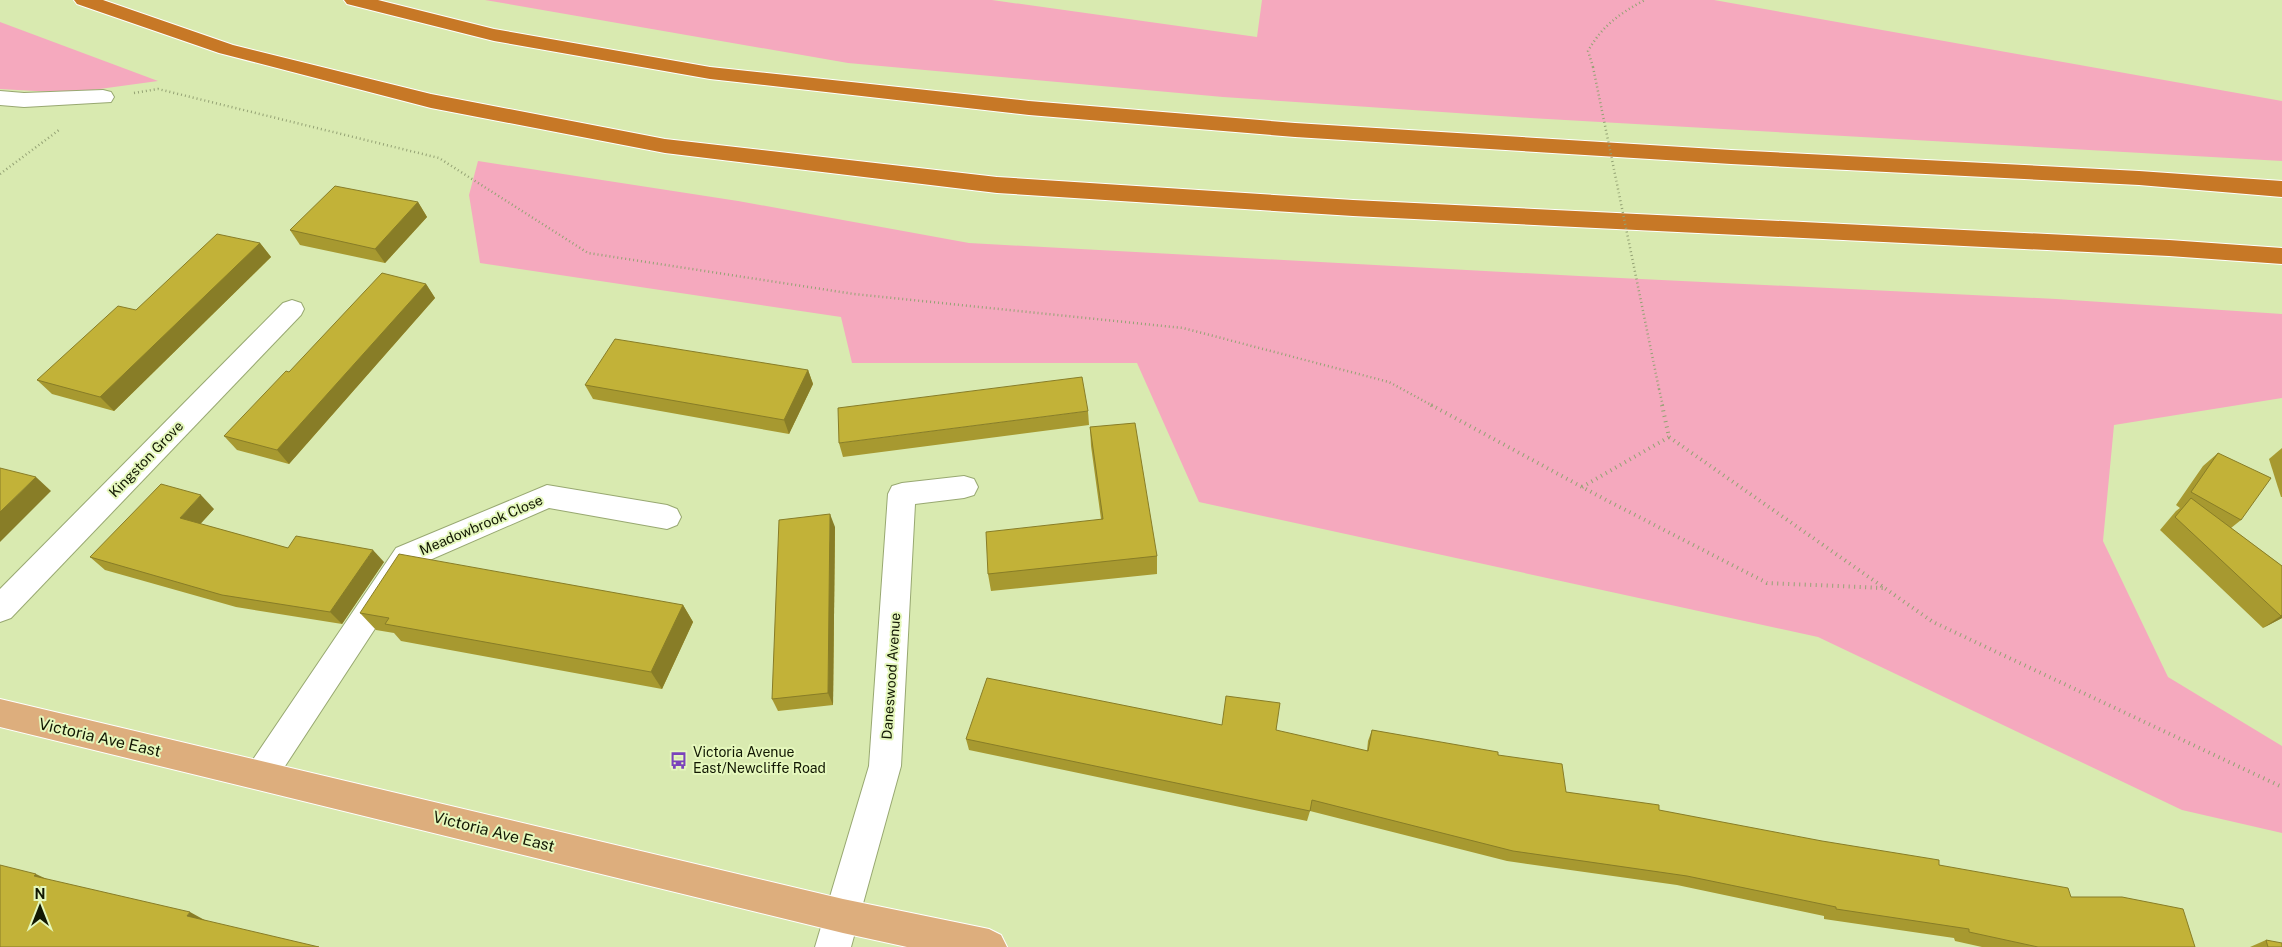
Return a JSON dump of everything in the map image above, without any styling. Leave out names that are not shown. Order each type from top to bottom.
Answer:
[{"type":"highway","points":[[84,0],[226,49],[431,102],[665,146],[997,186],[1353,208],[2169,248],[2282,256]]},
{"type":"highway","points":[[354,0],[494,36],[710,73],[1029,108],[1295,130],[1731,157],[2138,178],[2282,189]]},
{"type":"main road","name":"Victoria Ave East","points":[[0,713],[261,775],[838,931],[989,947]]},
{"type":"street","points":[[0,98],[24,100],[103,98]]},
{"type":"street","name":"Kingston Grove","points":[[0,610],[292,309]]},
{"type":"street","name":"Daneswood Avenue","points":[[838,931],[885,766],[902,494],[964,487]]},
{"type":"street","name":"Meadowbrook Close","points":[[261,775],[406,557],[547,496],[667,517]]},
{"type":"path","points":[[1645,0],[1611,19],[1596,36],[1588,51],[1593,67],[1660,389],[1668,437],[1933,622],[2282,787]]},
{"type":"path","points":[[0,174],[103,98],[158,89],[439,158],[588,253],[854,294],[1183,328],[1388,382],[1582,487],[1767,583],[1884,588]]},
{"type":"path","points":[[1582,487],[1668,437]]},
{"type":"shaded area","points":[[485,0],[992,0],[1257,37],[1262,0],[1714,0],[2282,101],[2282,161],[1530,118],[1223,97],[848,63]]},
{"type":"shaded area","points":[[0,22],[158,81],[70,93],[0,89]]},
{"type":"shaded area","points":[[478,161],[738,201],[969,243],[1579,276],[2056,299],[2282,314],[2282,398],[2114,425],[2103,541],[2168,677],[2282,746],[2282,833],[2182,810],[1818,637],[1199,502],[1137,363],[852,363],[841,317],[480,263],[469,195]]},
{"type":"building","points":[[335,186],[418,202],[375,249],[290,230]]},
{"type":"building","points":[[217,234],[260,243],[100,397],[37,380],[118,306],[136,310]]},
{"type":"building","points":[[382,273],[426,284],[277,450],[224,436],[286,371],[289,372]]},
{"type":"building","points":[[615,339],[808,370],[784,420],[585,385]]},
{"type":"building","points":[[1082,377],[1088,411],[839,443],[838,408]]},
{"type":"building","points":[[1135,423],[1157,556],[988,574],[986,532],[1103,519],[1090,427]]},
{"type":"building","points":[[2218,453],[2271,478],[2241,520],[2191,492]]},
{"type":"building","points":[[0,468],[36,477],[0,512]]},
{"type":"building","points":[[161,484],[201,495],[180,518],[288,548],[296,536],[373,550],[330,612],[222,595],[90,557]]},
{"type":"building","points":[[2191,498],[2282,566],[2281,616],[2175,517]]},
{"type":"building","points":[[830,514],[828,693],[772,699],[779,520]]},
{"type":"building","points":[[399,554],[683,605],[651,672],[385,624],[389,618],[360,613]]},
{"type":"building","points":[[987,678],[1222,725],[1226,696],[1280,703],[1276,730],[1368,751],[1372,730],[1498,752],[1498,755],[1562,764],[1566,792],[1659,805],[1659,810],[1822,841],[1939,860],[1939,865],[2068,888],[2071,897],[2122,897],[2183,909],[2195,947],[2038,947],[1969,932],[1969,929],[1836,909],[1836,907],[1687,876],[1513,851],[1312,800],[1310,811],[966,739]]},
{"type":"building","points":[[0,865],[36,874],[34,876],[190,912],[187,916],[319,947],[0,947]]},
{"type":"building","points":[[2266,940],[2282,943],[2282,947],[2268,947]]},
{"type":"place","name":"Victoria Avenue East/Newcliffe Road","points":[[679,760]]}]
